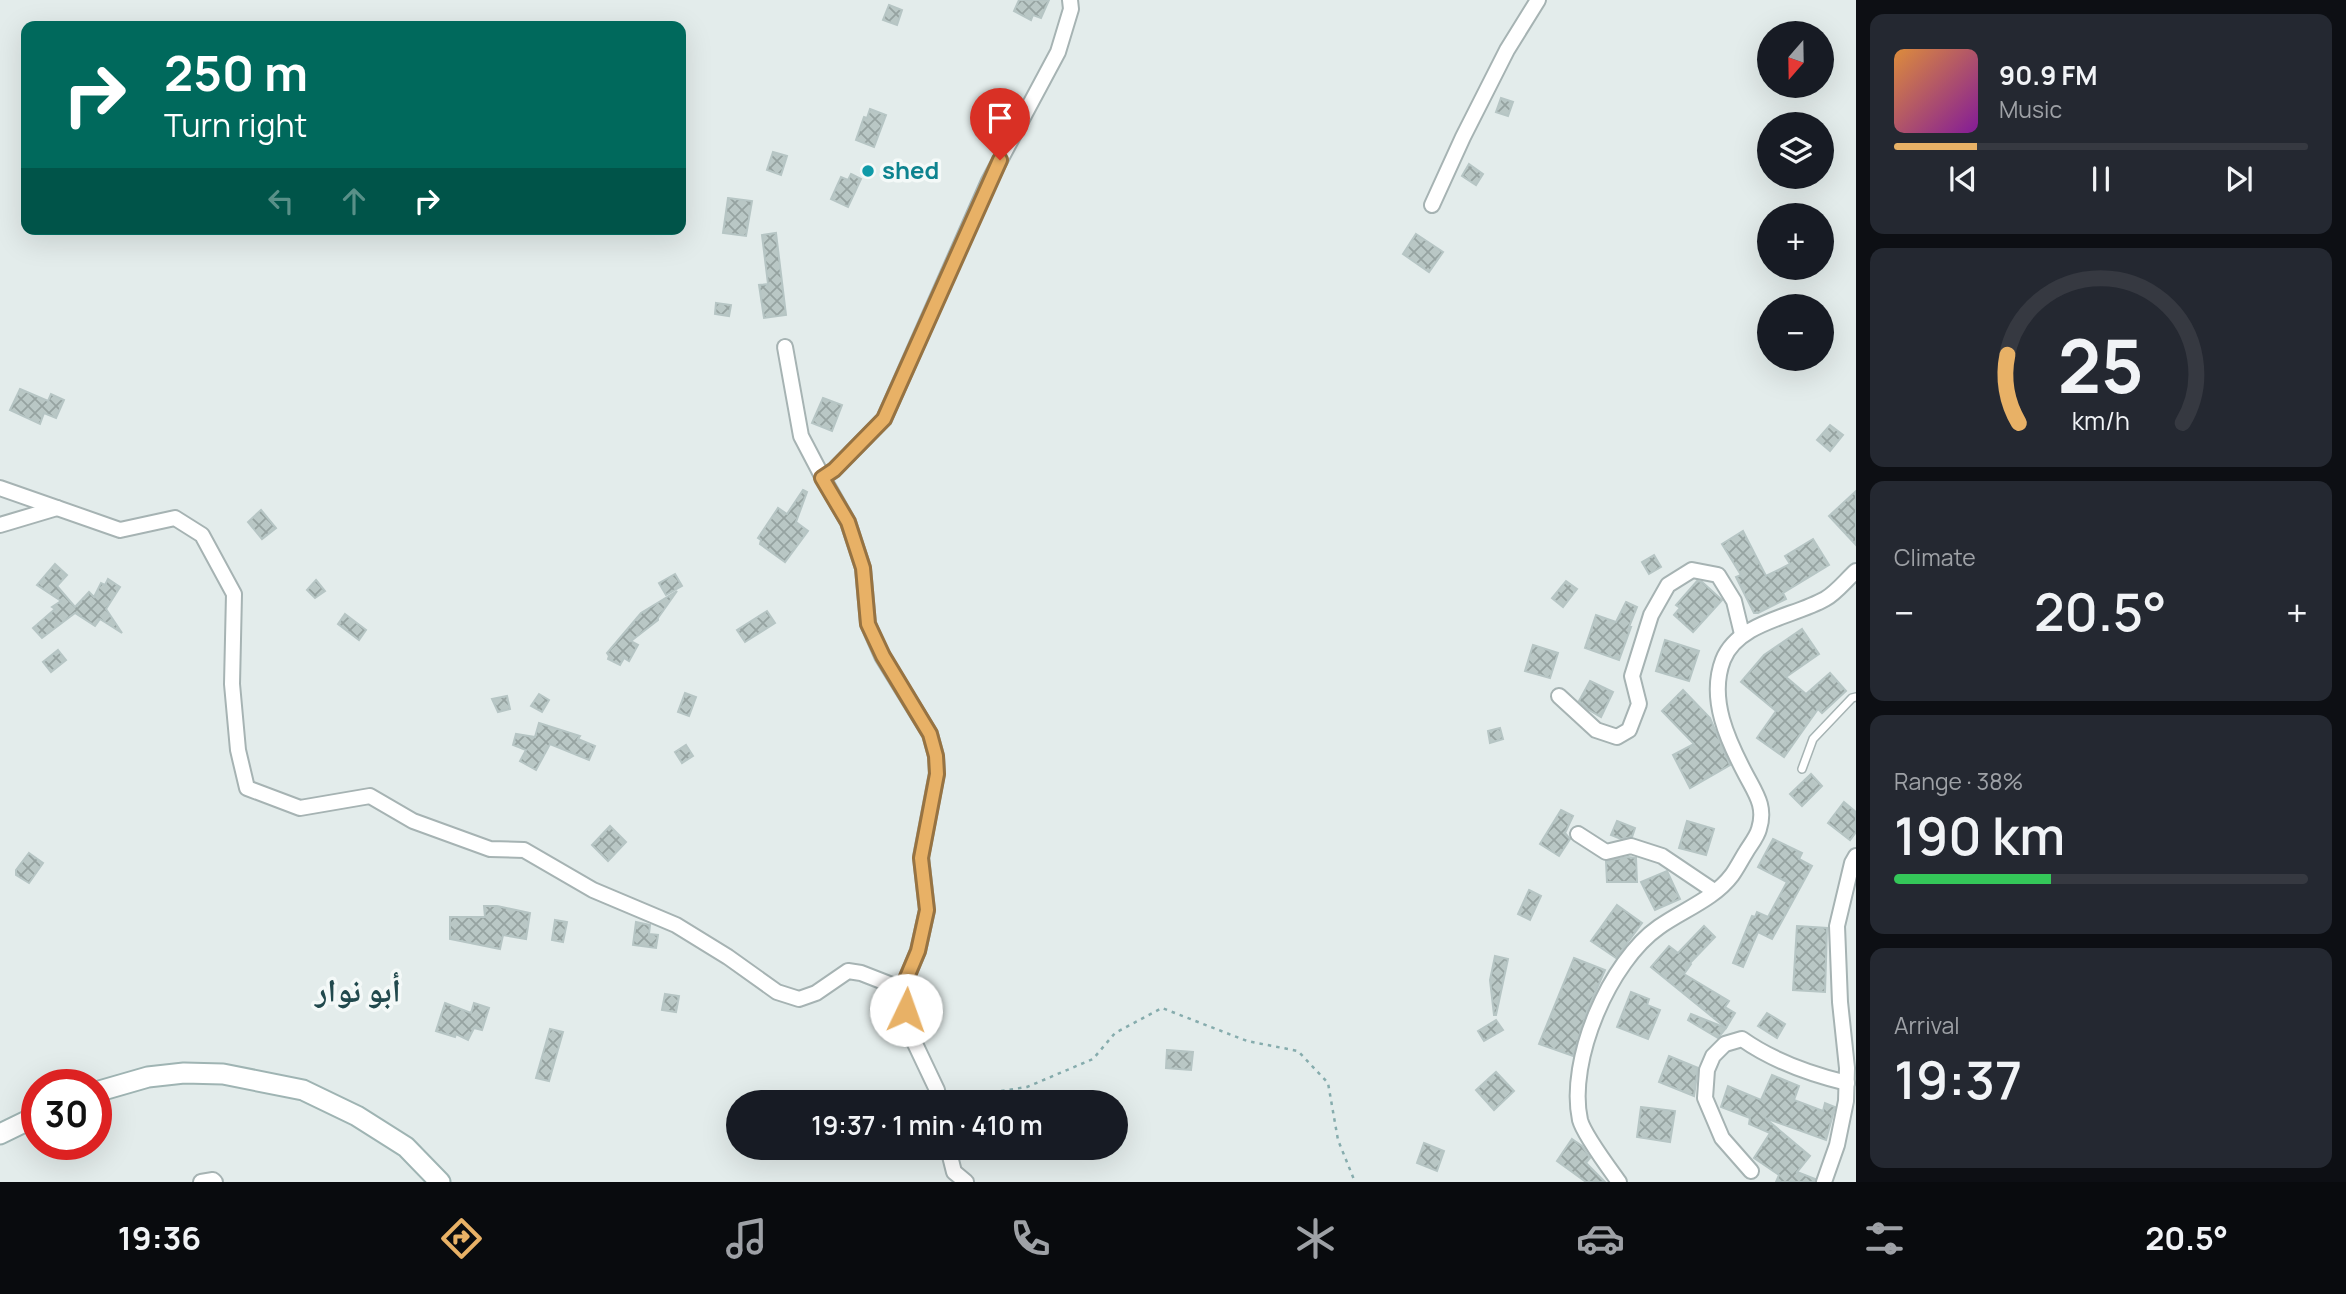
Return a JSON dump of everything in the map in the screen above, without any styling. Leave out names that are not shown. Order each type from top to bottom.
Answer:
[{"type":"main road","points":[[112,1087],[148,1077],[184,1073],[233,1075],[303,1090],[357,1116],[406,1147],[440,1182]]},
{"type":"main road","points":[[0,1134],[21,1124]]},
{"type":"street","points":[[822,478],[834,470],[884,419],[989,181],[1059,52],[1071,9],[1070,0]]},
{"type":"street","points":[[1432,205],[1507,50],[1538,0]]},
{"type":"street","points":[[785,347],[802,436],[822,478],[848,522],[863,568],[868,624],[883,656],[930,734],[936,756],[937,774],[921,858],[927,910],[918,951],[902,989],[909,1031],[935,1090]]},
{"type":"street","points":[[0,488],[120,530],[175,518],[202,535],[234,594],[232,684],[238,750],[247,788],[300,808],[370,796],[414,821],[490,849],[524,850],[593,890],[676,925],[728,957],[776,992],[799,999],[816,993],[848,971],[861,973],[902,989]]},
{"type":"street","points":[[0,525],[57,508]]},
{"type":"street","points":[[1559,696],[1596,730],[1617,737],[1629,730],[1639,704],[1632,676],[1651,615],[1668,585],[1692,570],[1718,575],[1734,601],[1742,634]]},
{"type":"street","points":[[1619,1182],[1580,1122],[1578,1092],[1581,1061],[1600,1006],[1626,959],[1658,928],[1704,900],[1731,876],[1759,831],[1762,811],[1757,793],[1746,776],[1726,732],[1717,699],[1723,659],[1742,634],[1826,599],[1856,570]]},
{"type":"street","points":[[1578,834],[1606,852],[1632,846],[1662,856],[1714,891]]},
{"type":"street","points":[[1824,1182],[1851,1101],[1847,1083],[1837,926],[1856,856]]},
{"type":"street","points":[[1751,1171],[1722,1138],[1705,1098],[1707,1070],[1713,1056],[1725,1044],[1742,1039],[1756,1049],[1814,1075],[1847,1083]]},
{"type":"street","points":[[951,1160],[954,1172],[966,1182]]},
{"type":"street","points":[[201,1182],[215,1182]]},
{"type":"lane","points":[[1802,769],[1813,739],[1856,697]]},
{"type":"path","points":[[1007,1090],[1027,1087],[1093,1059],[1115,1033],[1162,1008],[1247,1041],[1298,1051],[1328,1083],[1338,1140],[1355,1182]]},
{"type":"building","points":[[1019,0],[1049,0],[1041,18],[1033,15],[1031,20],[1014,11]]},
{"type":"building","points":[[889,5],[902,10],[897,25],[883,20]]},
{"type":"building","points":[[1501,98],[1513,102],[1508,116],[1496,112]]},
{"type":"building","points":[[870,109],[886,115],[874,147],[856,140],[864,117],[867,118]]},
{"type":"building","points":[[773,152],[787,156],[781,175],[767,170]]},
{"type":"building","points":[[1469,164],[1483,174],[1476,185],[1462,176]]},
{"type":"building","points":[[851,174],[861,179],[848,207],[831,199],[841,177],[848,180]]},
{"type":"building","points":[[728,198],[752,201],[746,236],[723,233]]},
{"type":"building","points":[[776,233],[786,315],[764,318],[759,285],[768,284],[762,235]]},
{"type":"building","points":[[1416,234],[1443,252],[1429,272],[1403,254]]},
{"type":"building","points":[[716,303],[731,305],[729,316],[715,314]]},
{"type":"building","points":[[20,389],[48,401],[51,394],[64,400],[56,418],[44,413],[40,424],[10,410]]},
{"type":"building","points":[[823,398],[842,405],[832,431],[812,423]]},
{"type":"building","points":[[1830,425],[1843,435],[1830,451],[1817,440]]},
{"type":"building","points":[[803,490],[807,492],[796,522],[808,531],[785,562],[760,544],[761,540],[758,538],[778,508],[787,514]]},
{"type":"building","points":[[1856,491],[1856,545],[1829,516]]},
{"type":"building","points":[[261,510],[276,528],[262,539],[248,522]]},
{"type":"building","points":[[1743,531],[1766,576],[1790,564],[1785,556],[1813,539],[1829,565],[1783,593],[1786,599],[1754,613],[1736,577],[1741,575],[1722,544]]},
{"type":"building","points":[[1654,555],[1661,567],[1649,574],[1642,562]]},
{"type":"building","points":[[55,564],[67,575],[57,586],[75,607],[89,592],[94,597],[101,583],[105,585],[108,579],[120,587],[106,609],[122,633],[100,619],[95,626],[75,613],[42,638],[33,628],[61,601],[37,585]]},
{"type":"building","points":[[675,574],[682,586],[666,595],[659,583]]},
{"type":"building","points":[[316,580],[325,591],[315,598],[307,590]]},
{"type":"building","points":[[1566,581],[1577,589],[1563,607],[1552,598]]},
{"type":"building","points":[[1697,581],[1702,582],[1722,600],[1693,632],[1674,615],[1680,608],[1676,605]]},
{"type":"building","points":[[677,591],[658,620],[631,641],[638,645],[629,661],[624,658],[620,665],[608,659],[607,653],[641,613]]},
{"type":"building","points":[[1626,602],[1637,607],[1619,660],[1585,648],[1596,615],[1616,622]]},
{"type":"building","points":[[767,611],[775,623],[745,642],[737,630]]},
{"type":"building","points":[[345,614],[366,630],[359,640],[338,624]]},
{"type":"building","points":[[1802,629],[1819,654],[1786,677],[1806,694],[1830,673],[1846,691],[1822,713],[1818,709],[1784,757],[1757,738],[1776,711],[1741,682],[1764,655]]},
{"type":"building","points":[[1665,640],[1699,651],[1689,681],[1656,671]]},
{"type":"building","points":[[1533,645],[1558,653],[1550,678],[1525,671]]},
{"type":"building","points":[[58,650],[66,660],[51,672],[43,662]]},
{"type":"building","points":[[1590,681],[1613,692],[1601,717],[1579,701]]},
{"type":"building","points":[[1683,690],[1710,718],[1730,765],[1690,788],[1673,755],[1694,744],[1662,711]]},
{"type":"building","points":[[685,693],[696,697],[689,716],[678,712]]},
{"type":"building","points":[[539,694],[549,700],[542,712],[531,706]]},
{"type":"building","points":[[507,696],[510,709],[498,712],[492,699]]},
{"type":"building","points":[[539,723],[580,736],[578,739],[595,746],[589,760],[550,744],[536,770],[520,761],[526,750],[513,745],[516,734],[535,737]]},
{"type":"building","points":[[1500,728],[1503,739],[1490,743],[1488,731]]},
{"type":"building","points":[[686,745],[693,756],[682,763],[675,752]]},
{"type":"building","points":[[1811,774],[1822,786],[1802,806],[1790,794]]},
{"type":"building","points":[[1844,802],[1856,812],[1856,832],[1850,840],[1828,823]]},
{"type":"building","points":[[1561,810],[1573,816],[1565,833],[1570,839],[1559,856],[1540,844]]},
{"type":"building","points":[[1617,821],[1635,828],[1632,837],[1621,839],[1611,835]]},
{"type":"building","points":[[1687,821],[1714,829],[1706,855],[1679,848]]},
{"type":"building","points":[[610,826],[626,842],[608,861],[592,845]]},
{"type":"building","points":[[1773,839],[1802,853],[1799,859],[1812,866],[1772,939],[1758,932],[1743,967],[1733,963],[1752,916],[1755,917],[1757,912],[1768,917],[1787,882],[1758,867]]},
{"type":"building","points":[[29,853],[43,863],[29,883],[16,875],[16,870]]},
{"type":"building","points":[[1636,858],[1637,882],[1607,882],[1606,861]]},
{"type":"building","points":[[1667,871],[1680,899],[1655,910],[1641,882]]},
{"type":"building","points":[[1529,890],[1541,896],[1530,920],[1518,914]]},
{"type":"building","points":[[1617,905],[1642,923],[1616,958],[1591,941]]},
{"type":"building","points":[[484,906],[530,913],[526,939],[503,935],[500,949],[450,939],[450,917],[485,917]]},
{"type":"building","points":[[555,920],[567,922],[563,942],[552,940]]},
{"type":"building","points":[[636,922],[650,925],[649,934],[658,935],[656,948],[633,945]]},
{"type":"building","points":[[1704,926],[1715,937],[1690,963],[1684,974],[1729,1001],[1725,1007],[1735,1013],[1726,1028],[1651,967],[1669,946],[1678,953]]},
{"type":"building","points":[[1797,926],[1827,928],[1825,992],[1793,990]]},
{"type":"building","points":[[1495,956],[1508,959],[1494,1015],[1490,980]]},
{"type":"building","points":[[1574,958],[1605,970],[1587,1011],[1573,1056],[1539,1044]]},
{"type":"building","points":[[1631,992],[1649,999],[1647,1005],[1660,1010],[1648,1039],[1617,1027]]},
{"type":"building","points":[[665,994],[679,996],[676,1012],[662,1010]]},
{"type":"building","points":[[445,1003],[471,1013],[474,1003],[489,1008],[482,1030],[474,1028],[468,1040],[456,1034],[455,1037],[436,1031]]},
{"type":"building","points":[[1767,1013],[1785,1024],[1777,1038],[1758,1026]]},
{"type":"building","points":[[1691,1014],[1726,1028],[1718,1038],[1688,1020]]},
{"type":"building","points":[[1496,1020],[1503,1030],[1484,1041],[1478,1031]]},
{"type":"building","points":[[550,1029],[563,1032],[549,1081],[536,1078]]},
{"type":"building","points":[[1167,1050],[1193,1052],[1191,1070],[1166,1068]]},
{"type":"building","points":[[1669,1056],[1698,1068],[1694,1096],[1659,1082]]},
{"type":"building","points":[[1496,1072],[1514,1091],[1494,1110],[1476,1090]]},
{"type":"building","points":[[1772,1075],[1799,1086],[1794,1100],[1823,1111],[1825,1103],[1835,1107],[1826,1140],[1765,1118],[1810,1156],[1797,1172],[1815,1179],[1815,1182],[1776,1182],[1779,1175],[1754,1158],[1770,1133],[1749,1124],[1750,1118],[1721,1107],[1728,1086],[1761,1100]]},
{"type":"building","points":[[1641,1107],[1675,1111],[1670,1142],[1637,1137]]},
{"type":"building","points":[[1572,1139],[1582,1146],[1590,1158],[1586,1163],[1605,1182],[1586,1182],[1557,1161]]},
{"type":"building","points":[[1424,1143],[1444,1151],[1437,1171],[1417,1163]]},
{"type":"place","name":"shed","points":[[868,171]]},
{"type":"district","name":"أبو نوار","points":[[358,991]]},
{"type":"route","points":[[906,1010],[902,989],[918,951],[927,910],[921,858],[937,774],[936,756],[930,734],[883,656],[868,624],[863,568],[848,522],[822,478],[834,470],[884,419],[1000,160]]}]
